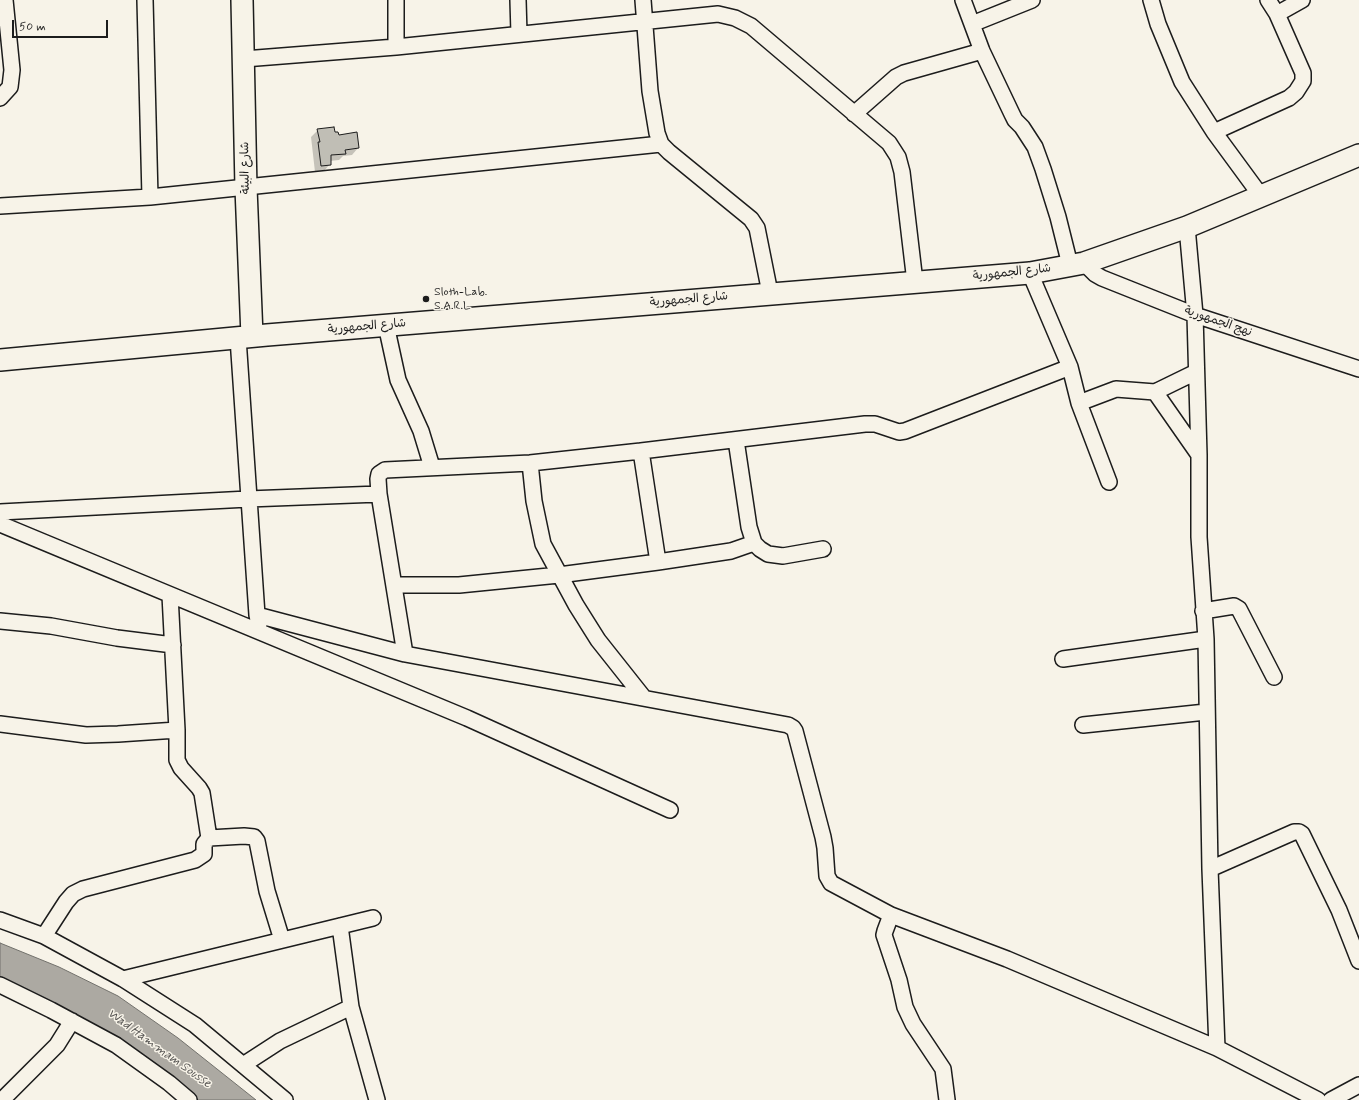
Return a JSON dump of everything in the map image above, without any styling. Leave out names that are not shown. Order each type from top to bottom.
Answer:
[{"type":"main road","name":"شارع البيئة","points":[[242,0],[250,58]]},
{"type":"main road","name":"شارع البيئة","points":[[252,336],[250,58],[253,0]]},
{"type":"main road","name":"شارع الجمهورية","points":[[0,360],[252,336],[1030,273],[1077,264],[1188,227],[1359,155]]},
{"type":"street","points":[[0,98],[10,87],[12,76],[5,0]]},
{"type":"street","points":[[145,0],[150,197]]},
{"type":"street","points":[[396,0],[396,47]]},
{"type":"street","points":[[518,0],[519,34]]},
{"type":"street","points":[[643,0],[650,91],[657,133],[661,144],[751,219],[756,228],[770,293]]},
{"type":"street","points":[[963,0],[982,51],[1016,120],[1035,147],[1056,210],[1077,264]]},
{"type":"street","points":[[972,24],[1032,0]]},
{"type":"street","points":[[1151,0],[1158,24],[1182,82],[1214,132],[1261,196]]},
{"type":"street","points":[[1214,132],[1289,98],[1296,92],[1302,81],[1303,73],[1277,14],[1268,0]]},
{"type":"street","points":[[1277,14],[1302,0]]},
{"type":"street","points":[[250,58],[396,47],[718,14],[735,18],[751,26],[889,143],[898,157],[902,172],[915,282]]},
{"type":"street","points":[[854,114],[896,77],[982,51]]},
{"type":"street","points":[[0,206],[150,197],[661,144]]},
{"type":"street","points":[[1188,227],[1195,315],[1199,455],[1199,537],[1206,639],[1206,712],[1210,869],[1217,1048]]},
{"type":"street","name":"نهج الجمهورية","points":[[1077,264],[1102,278],[1195,315],[1359,369]]},
{"type":"street","points":[[1030,273],[1070,368],[1079,403],[1110,482]]},
{"type":"street","points":[[386,325],[398,380],[421,431],[432,467]]},
{"type":"street","points":[[252,336],[248,498],[257,615],[262,633]]},
{"type":"street","points":[[405,654],[379,494],[379,474],[385,470],[530,463],[865,424],[875,424],[898,432],[905,431],[1070,368]]},
{"type":"street","points":[[1079,403],[1116,389],[1155,392],[1196,372]]},
{"type":"street","points":[[1155,392],[1199,455]]},
{"type":"street","points":[[736,440],[749,527],[754,542],[760,549],[768,554],[783,556],[823,549]]},
{"type":"street","points":[[641,451],[658,562]]},
{"type":"street","points":[[530,463],[543,544],[559,575],[598,640],[644,698]]},
{"type":"street","points":[[0,512],[248,498],[379,494]]},
{"type":"street","points":[[0,524],[467,718],[670,810]]},
{"type":"street","points":[[395,585],[458,585],[559,575],[731,551],[754,542]]},
{"type":"street","points":[[44,936],[66,902],[73,894],[83,889],[195,860],[204,854],[204,844],[209,838],[202,793],[178,764],[170,595]]},
{"type":"street","points":[[1203,611],[1234,606],[1240,609],[1274,677]]},
{"type":"street","points":[[257,615],[405,654],[644,698],[793,728],[823,837],[828,880],[891,915],[1014,962],[1217,1048],[1318,1100]]},
{"type":"street","points":[[0,621],[51,626],[116,638],[173,645]]},
{"type":"street","points":[[1063,659],[1206,639]]},
{"type":"street","points":[[1082,725],[1206,712]]},
{"type":"street","points":[[0,724],[86,735],[177,730]]},
{"type":"street","points":[[1210,869],[1294,832],[1299,832],[1302,834],[1339,910],[1359,961]]},
{"type":"street","points":[[209,838],[244,836],[254,837],[257,841],[267,891],[282,940]]},
{"type":"street","points":[[891,915],[884,935],[906,1007],[913,1024],[943,1068],[947,1100]]},
{"type":"street","points":[[123,979],[373,918]]},
{"type":"street","points":[[0,920],[44,936],[123,979],[195,1025],[285,1100]]},
{"type":"street","points":[[340,926],[351,1008],[377,1100]]},
{"type":"street","points":[[0,985],[11,989],[116,1045],[189,1100]]},
{"type":"street","points":[[243,1065],[280,1041],[351,1008]]},
{"type":"street","points":[[2,1100],[58,1045],[72,1021]]},
{"type":"street","points":[[1331,1100],[1359,1086]]},
{"type":"water","name":"Wad Hammam Sousse","points":[[0,943],[59,967],[118,996],[178,1038],[256,1100],[197,1100],[157,1068],[0,982]]},
{"type":"building","points":[[334,127],[335,132],[338,132],[339,135],[357,132],[359,148],[345,150],[346,154],[331,155],[331,165],[321,166],[318,142],[320,142],[317,129]]},
{"type":"place","name":"Sloth-Lab. S.A.R.L","points":[[426,299]]}]
